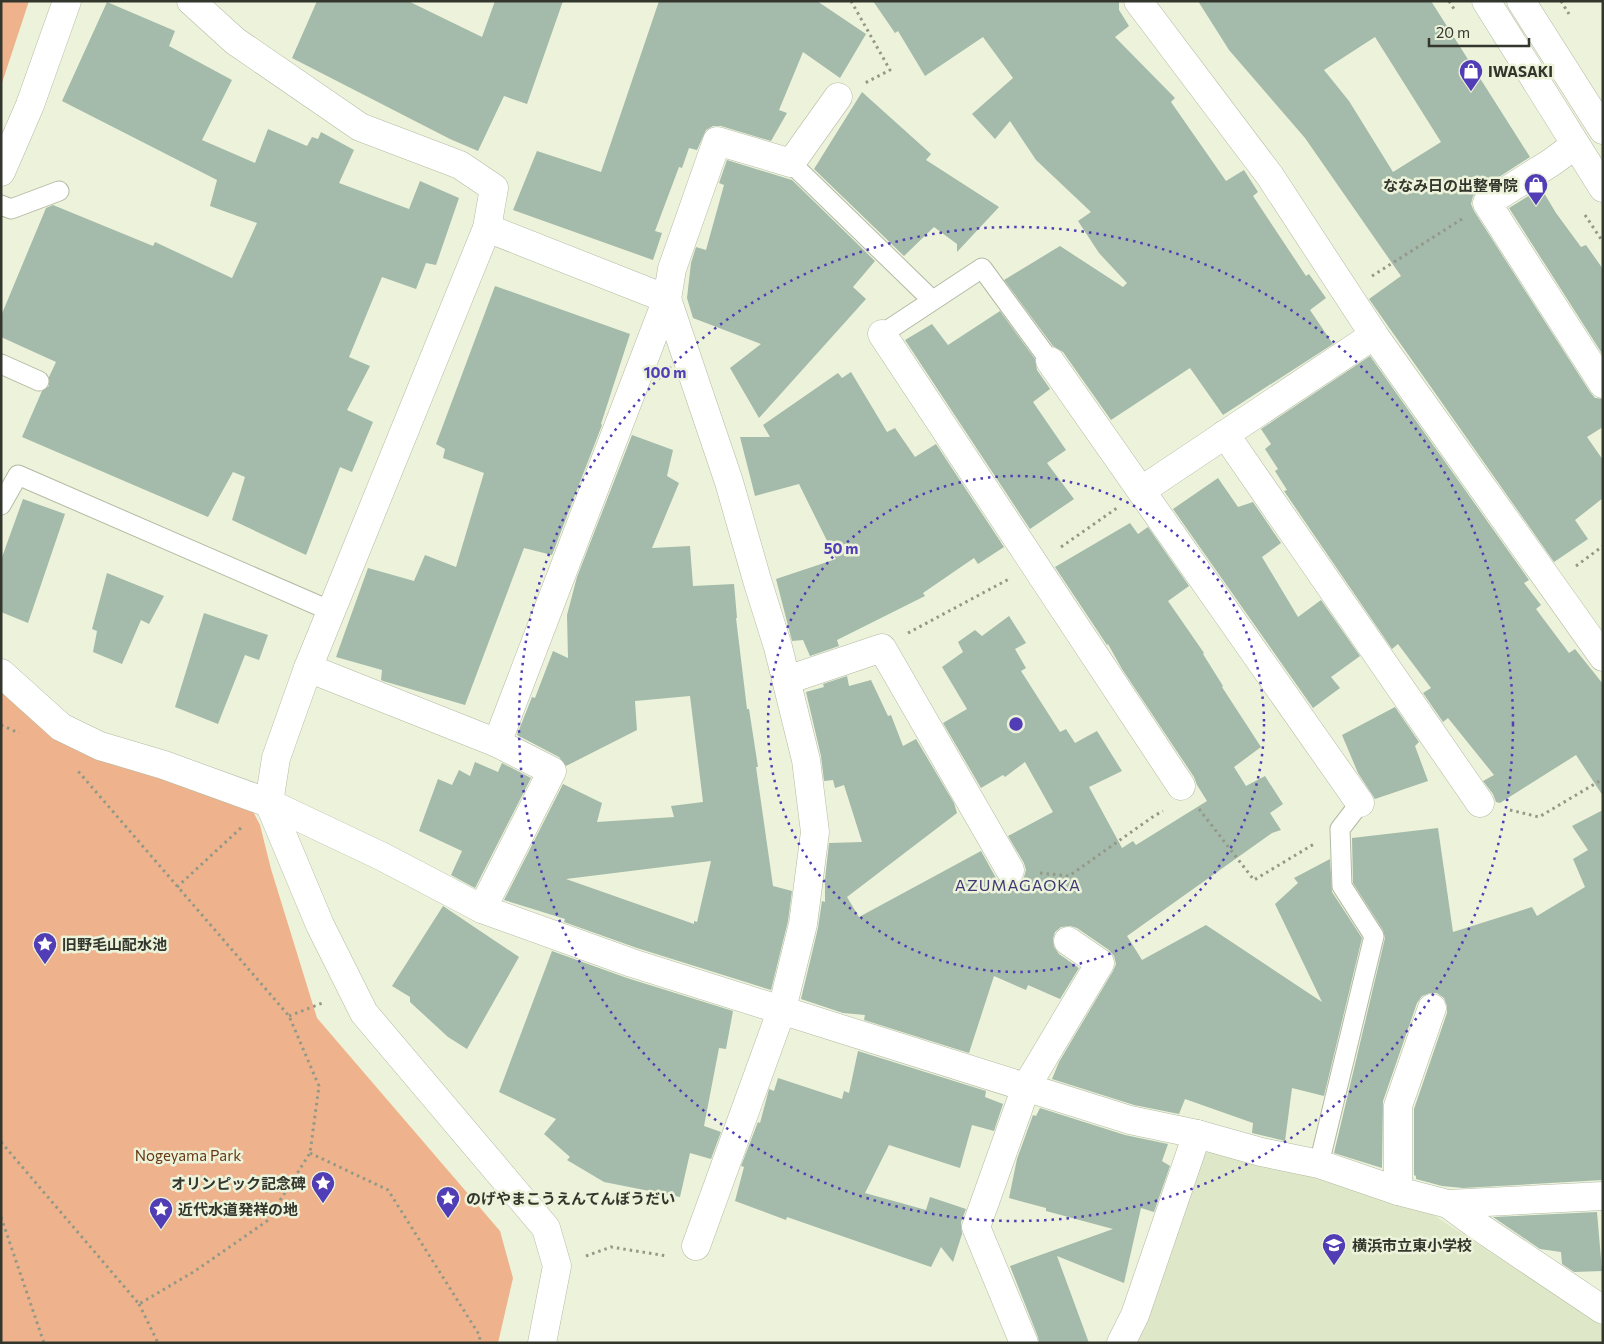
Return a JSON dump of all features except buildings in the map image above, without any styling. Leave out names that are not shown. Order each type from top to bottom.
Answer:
[{"type":"street","points":[[1,172],[30,105],[67,1]]},
{"type":"street","points":[[191,1],[236,41],[360,127],[460,165],[494,188],[487,228],[308,668],[276,758],[269,802],[320,926],[364,1013],[546,1228],[557,1266],[542,1343]]},
{"type":"street","points":[[1138,1],[1270,176],[1374,335],[1603,658]]},
{"type":"street","points":[[1486,1],[1603,188]]},
{"type":"street","points":[[1521,1],[1603,130]]},
{"type":"street","points":[[497,743],[667,299],[672,269],[717,141],[791,163],[838,97]]},
{"type":"street","points":[[1575,145],[1552,162],[1487,203],[1603,384]]},
{"type":"street","points":[[487,228],[667,299],[729,482],[778,647],[806,760],[815,832],[803,924],[782,1010],[696,1246]]},
{"type":"street","points":[[882,334],[1186,792]]},
{"type":"street","points":[[1142,490],[1374,335]]},
{"type":"street","points":[[1050,361],[1360,803]]},
{"type":"street","points":[[1225,434],[1480,803]]},
{"type":"street","points":[[787,680],[882,648],[1010,870]]},
{"type":"street","points":[[308,668],[497,743],[552,771],[482,909]]},
{"type":"street","points":[[1,673],[61,727],[100,746],[164,765],[269,802],[383,857],[482,909],[632,963],[1130,1120],[1197,1134],[1261,1152],[1319,1164],[1398,1191],[1448,1204],[1603,1196]]},
{"type":"street","points":[[1024,1343],[976,1227],[1026,1087],[1100,963],[1068,941]]},
{"type":"street","points":[[1398,1191],[1398,1106],[1432,1008]]},
{"type":"street","points":[[1121,1343],[1135,1315],[1197,1134]]},
{"type":"street","points":[[1448,1204],[1603,1310]]},
{"type":"lane","points":[[791,163],[932,300]]},
{"type":"lane","points":[[1,205],[11,208],[59,190]]},
{"type":"lane","points":[[882,334],[982,268],[1050,361]]},
{"type":"lane","points":[[1,364],[39,381]]},
{"type":"lane","points":[[1,505],[18,475],[331,611]]},
{"type":"lane","points":[[1319,1164],[1374,936],[1342,886],[1340,829],[1360,803]]},
{"type":"path","points":[[838,97],[890,70],[851,1]]},
{"type":"path","points":[[1347,292],[1487,203]]},
{"type":"path","points":[[1,725],[20,734]]},
{"type":"path","points":[[74,766],[289,1016],[319,1086],[310,1153],[267,1221],[195,1271],[139,1304]]},
{"type":"path","points":[[1480,803],[1539,818],[1603,779]]},
{"type":"path","points":[[1010,870],[1069,876],[1186,792],[1254,880],[1340,829]]},
{"type":"path","points":[[178,887],[269,802]]},
{"type":"path","points":[[289,1016],[353,991]]},
{"type":"path","points":[[1,1142],[139,1304],[158,1343]]},
{"type":"path","points":[[310,1153],[388,1190],[480,1336],[479,1343]]},
{"type":"path","points":[[1,1217],[44,1343]]},
{"type":"path","points":[[557,1266],[611,1247],[688,1259],[696,1246]]},
{"type":"shaded area","name":"横浜市立東小学校","points":[[1199,1142],[1420,1206],[1603,1326],[1603,1343],[1130,1343]]},
{"type":"green space","points":[[1,1],[29,1],[1,86]]},
{"type":"green space","name":"Nogeyama Park","points":[[1,679],[41,716],[249,804],[260,825],[271,869],[317,1018],[500,1231],[513,1278],[498,1343],[1,1343]]},
{"type":"place","name":"IWASAKI","points":[[1471,92]]},
{"type":"place","name":"ななみ日の出整骨院","points":[[1536,206]]},
{"type":"place","name":"旧野毛山配水池","points":[[45,965]]},
{"type":"place","name":"オリンピック記念碑","points":[[323,1204]]},
{"type":"place","name":"のげやまこうえんてんぼうだい","points":[[448,1219]]},
{"type":"place","name":"近代水道発祥の地","points":[[161,1230]]},
{"type":"place","name":"横浜市立東小学校","points":[[1334,1266]]},
{"type":"district","name":"AZUMAGAOKA","points":[[1018,884]]}]
